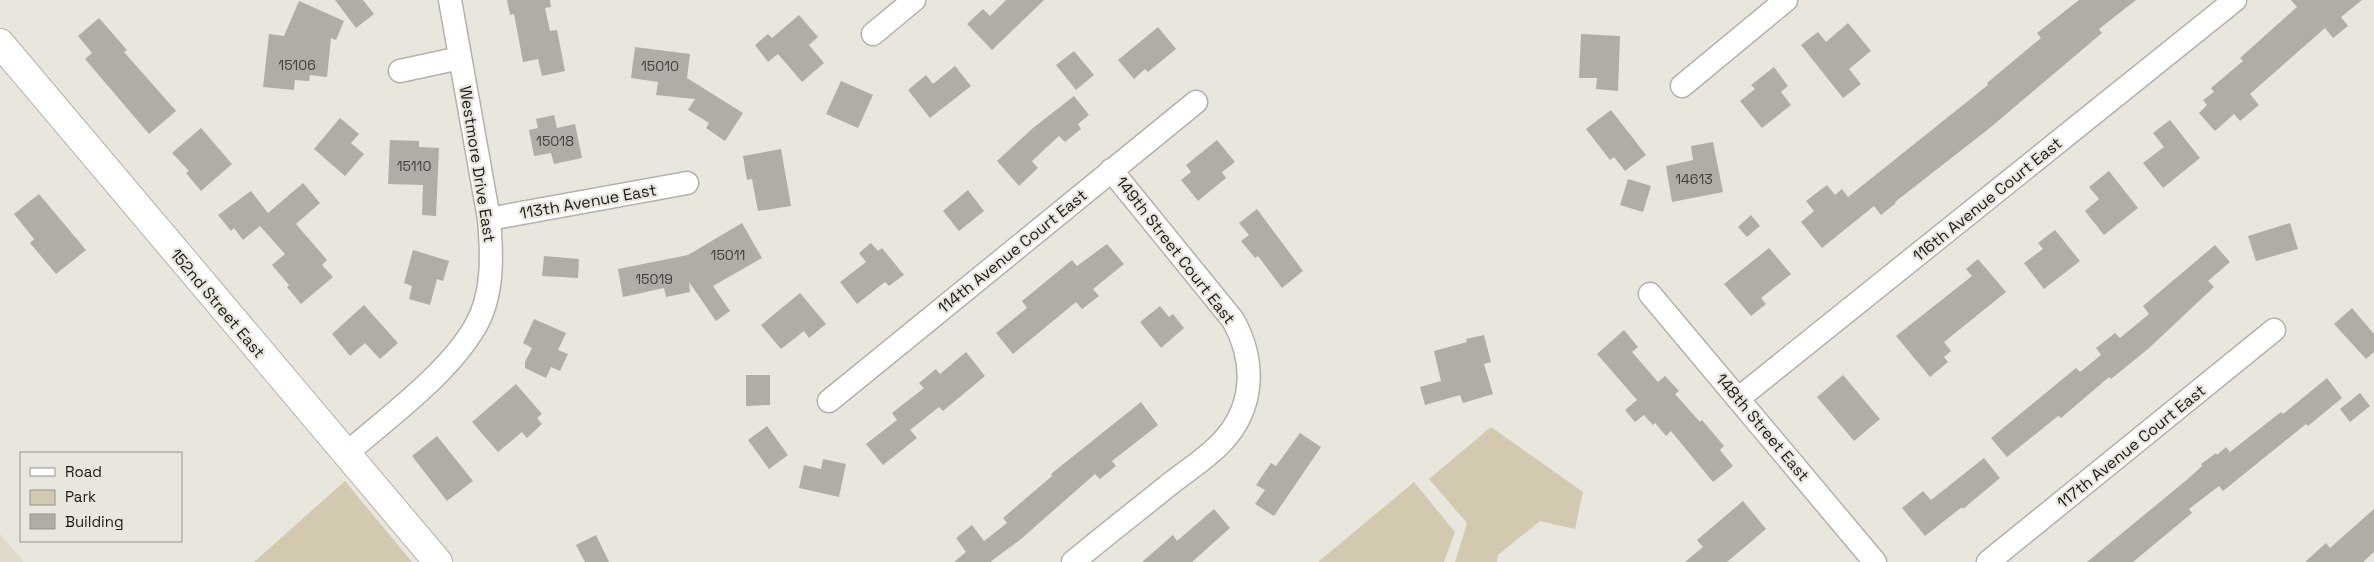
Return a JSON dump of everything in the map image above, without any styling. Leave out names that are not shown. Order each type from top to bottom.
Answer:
[{"type":"main road","name":"152nd Street East","points":[[0,43],[438,562]]},
{"type":"street","name":"Westmore Drive East","points":[[346,454],[446,366],[476,326],[491,273],[492,250],[489,219],[450,0]]},
{"type":"street","points":[[873,34],[914,0]]},
{"type":"street","points":[[1682,86],[1786,0]]},
{"type":"street","name":"116th Avenue Court East","points":[[1739,398],[2235,0]]},
{"type":"street","points":[[400,71],[460,58]]},
{"type":"street","name":"114th Avenue Court East","points":[[829,401],[1196,102]]},
{"type":"street","name":"149th Street Court East","points":[[1073,562],[1220,444],[1239,419],[1248,390],[1249,365],[1246,349],[1233,320],[1111,170]]},
{"type":"street","name":"113th Avenue East","points":[[489,219],[687,183]]},
{"type":"street","name":"148th Street East","points":[[1650,294],[1875,562]]},
{"type":"street","name":"117th Avenue Court East","points":[[1988,562],[2274,330]]},
{"type":"shaded area","points":[[0,534],[24,562],[0,562]]},
{"type":"green space","points":[[1491,427],[1583,492],[1575,529],[1540,521],[1498,555],[1497,562],[1455,562],[1467,523],[1429,479]]},
{"type":"green space","points":[[345,481],[412,562],[254,562]]},
{"type":"green space","points":[[1414,482],[1455,532],[1444,562],[1318,562]]},
{"type":"building","points":[[335,0],[363,0],[374,14],[356,28]]},
{"type":"building","points":[[507,0],[550,0],[551,7],[545,8],[550,31],[557,30],[565,71],[542,76],[538,59],[523,62],[514,14],[510,15]]},
{"type":"building","points":[[1006,0],[1044,0],[992,50],[967,24],[983,9],[990,16]]},
{"type":"building","points":[[2079,0],[2136,0],[2099,29],[2102,33],[1991,127],[1881,215],[1874,206],[1822,248],[1801,222],[1814,211],[1806,201],[1827,185],[1835,195],[1842,189],[1848,197],[1988,85],[1987,83],[2041,38],[2037,33]]},
{"type":"building","points":[[2291,0],[2362,0],[2341,17],[2348,26],[2333,38],[2325,28],[2250,94],[2259,105],[2240,121],[2234,114],[2215,131],[2199,113],[2207,105],[2203,100],[2214,92],[2211,88],[2243,61],[2240,58],[2297,7]]},
{"type":"building","points":[[299,1],[344,21],[336,40],[331,38],[327,77],[310,75],[309,81],[295,80],[294,90],[263,87],[269,34],[284,36]]},
{"type":"building","points":[[799,15],[818,37],[809,45],[824,63],[802,82],[778,54],[768,62],[755,45],[768,34],[772,38]]},
{"type":"building","points":[[99,18],[127,50],[124,52],[176,111],[149,134],[85,59],[92,53],[78,36]]},
{"type":"building","points":[[1848,23],[1871,51],[1849,69],[1861,84],[1843,98],[1801,45],[1818,32],[1826,42]]},
{"type":"building","points":[[1158,27],[1176,49],[1148,72],[1145,69],[1134,79],[1118,60]]},
{"type":"building","points":[[1581,34],[1620,36],[1618,91],[1596,89],[1597,78],[1579,78]]},
{"type":"building","points":[[635,47],[690,54],[687,78],[743,113],[725,141],[706,128],[709,123],[688,110],[695,99],[656,95],[658,82],[631,78]]},
{"type":"building","points":[[1074,51],[1094,75],[1076,90],[1056,65]]},
{"type":"building","points":[[955,66],[971,86],[930,118],[908,90],[926,75],[933,84]]},
{"type":"building","points":[[1774,67],[1788,86],[1781,92],[1791,105],[1762,128],[1740,101],[1755,89],[1751,85]]},
{"type":"building","points":[[841,81],[873,95],[858,128],[826,114]]},
{"type":"building","points":[[1074,96],[1089,115],[1078,124],[1081,129],[1065,142],[1059,136],[1032,161],[1038,168],[1019,186],[997,161],[1033,128]]},
{"type":"building","points":[[1611,110],[1646,155],[1625,171],[1614,157],[1610,160],[1586,129]]},
{"type":"building","points":[[554,115],[557,128],[575,124],[582,158],[554,164],[551,153],[534,156],[529,130],[538,128],[536,119]]},
{"type":"building","points":[[340,118],[359,134],[351,143],[364,154],[345,176],[314,149]]},
{"type":"building","points":[[2170,120],[2200,158],[2163,188],[2143,163],[2164,147],[2153,133]]},
{"type":"building","points":[[201,128],[232,164],[201,191],[186,173],[189,171],[172,153]]},
{"type":"building","points":[[390,140],[419,141],[419,147],[439,148],[436,216],[422,215],[423,185],[388,184]]},
{"type":"building","points":[[1217,140],[1235,162],[1222,172],[1226,178],[1198,201],[1181,180],[1191,172],[1186,165]]},
{"type":"building","points":[[1713,142],[1723,192],[1672,202],[1666,166],[1693,160],[1691,146]]},
{"type":"building","points":[[781,149],[791,206],[758,211],[752,179],[747,180],[743,156]]},
{"type":"building","points":[[2109,171],[2138,208],[2104,235],[2085,211],[2099,199],[2089,187]]},
{"type":"building","points":[[1628,179],[1651,186],[1643,212],[1620,205]]},
{"type":"building","points":[[303,183],[320,203],[296,224],[327,260],[322,265],[333,277],[301,304],[287,287],[289,285],[272,265],[285,254],[260,226],[243,240],[234,228],[231,231],[218,215],[251,191],[268,213]]},
{"type":"building","points":[[968,190],[984,211],[959,231],[943,211]]},
{"type":"building","points":[[39,194],[86,250],[56,274],[30,243],[34,239],[14,214]]},
{"type":"building","points":[[1257,209],[1303,271],[1282,288],[1258,256],[1255,258],[1241,241],[1249,235],[1239,223]]},
{"type":"building","points":[[1751,215],[1760,226],[1747,237],[1738,227]]},
{"type":"building","points":[[742,223],[762,258],[713,286],[730,311],[716,321],[689,282],[690,292],[666,297],[664,288],[623,297],[618,269],[688,255]]},
{"type":"building","points":[[2290,223],[2298,249],[2256,261],[2248,236]]},
{"type":"building","points":[[2055,230],[2080,261],[2044,289],[2024,263],[2043,249],[2038,243]]},
{"type":"building","points":[[871,243],[878,251],[882,248],[904,275],[889,286],[885,282],[857,304],[840,282],[866,262],[859,253]]},
{"type":"building","points":[[1107,244],[1124,264],[1093,289],[1099,296],[1082,309],[1076,302],[1013,354],[996,333],[1027,308],[1022,301],[1072,260],[1077,266]]},
{"type":"building","points":[[2215,245],[2230,262],[2208,281],[2214,287],[2148,349],[2111,379],[2109,377],[2061,418],[2058,416],[2007,457],[1991,438],[2076,368],[2080,372],[2101,355],[2096,348],[2115,333],[2120,338],[2149,314],[2143,306]]},
{"type":"building","points":[[1769,248],[1791,274],[1761,298],[1766,304],[1751,316],[1724,284]]},
{"type":"building","points":[[413,250],[449,261],[443,281],[437,279],[430,305],[409,299],[412,286],[404,283]]},
{"type":"building","points":[[544,256],[579,259],[578,278],[542,276]]},
{"type":"building","points":[[1978,259],[2006,292],[1944,342],[1951,351],[1944,357],[1948,362],[1930,377],[1896,336],[1972,276],[1966,269]]},
{"type":"building","points":[[800,293],[826,324],[809,338],[804,331],[781,349],[761,325]]},
{"type":"building","points":[[364,305],[398,343],[380,359],[365,343],[350,356],[332,334]]},
{"type":"building","points":[[1160,306],[1169,317],[1173,314],[1184,328],[1161,348],[1140,322]]},
{"type":"building","points":[[2352,308],[2374,334],[2374,352],[2366,359],[2334,324]]},
{"type":"building","points":[[534,319],[566,333],[558,350],[568,354],[560,371],[551,367],[546,378],[525,368],[525,362],[532,348],[523,343]]},
{"type":"building","points":[[1624,330],[1638,347],[1632,352],[1658,382],[1665,376],[1679,391],[1675,394],[1700,422],[1702,420],[1724,446],[1720,450],[1733,466],[1713,482],[1671,431],[1666,436],[1655,423],[1653,425],[1644,415],[1635,422],[1625,410],[1637,400],[1597,354]]},
{"type":"building","points":[[1484,335],[1491,362],[1484,364],[1493,394],[1463,403],[1460,395],[1425,405],[1420,387],[1441,381],[1434,351],[1467,342],[1466,339]]},
{"type":"building","points":[[966,352],[985,376],[943,411],[939,407],[910,430],[917,438],[883,465],[866,444],[897,420],[892,413],[924,388],[919,383],[936,369],[940,374]]},
{"type":"building","points":[[746,375],[770,375],[770,405],[746,406]]},
{"type":"building","points":[[1843,375],[1880,419],[1854,441],[1817,397]]},
{"type":"building","points":[[2327,378],[2342,398],[2308,426],[2306,424],[2223,491],[2219,486],[2189,509],[2192,513],[2133,562],[2087,562],[2189,478],[2202,466],[2201,464],[2216,453],[2217,455],[2226,447],[2230,452],[2281,412],[2283,414]]},
{"type":"building","points":[[516,384],[542,414],[537,418],[542,424],[527,438],[522,432],[498,452],[472,422]]},
{"type":"building","points":[[2360,393],[2370,406],[2350,422],[2340,409]]},
{"type":"building","points":[[1141,402],[1158,425],[1112,461],[1116,466],[1100,479],[1095,474],[1021,539],[990,562],[954,562],[966,552],[956,538],[972,525],[984,541],[1007,523],[1003,518],[1052,476],[1051,474]]},
{"type":"building","points":[[767,426],[788,455],[769,469],[748,440]]},
{"type":"building","points":[[1300,433],[1321,447],[1274,516],[1255,504],[1265,490],[1256,485],[1271,463],[1276,466]]},
{"type":"building","points":[[437,436],[473,481],[447,501],[412,456]]},
{"type":"building","points":[[1984,458],[2000,478],[1963,509],[1962,507],[1925,536],[1902,508],[1923,491],[1931,500]]},
{"type":"building","points":[[823,459],[846,464],[839,497],[799,488],[804,465],[821,469]]},
{"type":"building","points":[[1743,501],[1766,529],[1727,562],[1685,562],[1703,547],[1697,540]]},
{"type":"building","points":[[1214,509],[1230,528],[1192,562],[1142,562],[1173,535],[1177,541]]},
{"type":"building","points":[[2374,509],[2374,552],[2363,562],[2305,562],[2326,543],[2330,548]]},
{"type":"building","points":[[596,535],[609,562],[585,562],[576,545]]}]
